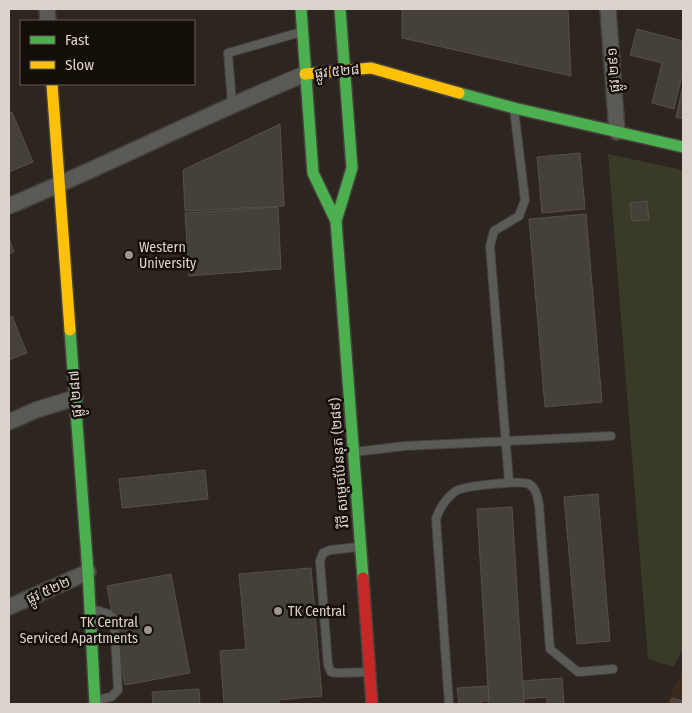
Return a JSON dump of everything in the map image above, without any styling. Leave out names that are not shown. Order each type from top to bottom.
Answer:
[{"type":"street","name":"វិថី សម្តេចប៉ែននុត (២៨៩)","points":[[301,9],[313,174],[336,220]]},
{"type":"street","name":"វិថី សម្តេចប៉ែននុត (២៨៩)","points":[[340,9],[352,168],[336,220],[372,704]]},
{"type":"street","name":"ផ្លូវ ២៩១","points":[[608,9],[617,132]]},
{"type":"street","name":"ផ្លូវ ៥២៨","points":[[9,206],[60,185],[232,104],[305,74],[344,70],[370,68],[514,108],[683,147]]},
{"type":"street","name":"ផ្លូវ ២៨៧","points":[[52,85],[88,572],[95,702]]},
{"type":"street","points":[[9,422],[36,410],[75,398]]},
{"type":"street","name":"ផ្លូវ ៥២២","points":[[9,607],[88,572]]},
{"type":"lane","points":[[232,104],[228,52],[303,32]]},
{"type":"lane","points":[[510,482],[490,246],[494,231],[519,216],[525,200],[514,108]]},
{"type":"lane","points":[[353,452],[405,446],[611,436]]},
{"type":"lane","points":[[449,704],[436,519],[440,507],[458,489],[510,482],[528,484],[536,490],[539,504],[550,649],[578,672],[613,669]]},
{"type":"lane","points":[[360,546],[330,550],[323,553],[320,561],[327,655],[331,672],[369,672]]},
{"type":"lane","points":[[90,609],[109,614],[114,619],[118,690],[111,698],[95,702]]},
{"type":"shaded area","points":[[683,670],[683,704],[667,704],[668,699]]},
{"type":"green space","points":[[608,154],[683,170],[683,649],[673,667],[648,659]]},
{"type":"building","points":[[402,9],[568,9],[571,76],[402,38]]},
{"type":"building","points":[[637,29],[683,41],[683,72],[674,109],[652,103],[662,63],[630,55]]},
{"type":"building","points":[[683,90],[683,119],[676,117]]},
{"type":"building","points":[[12,112],[33,162],[9,172],[9,113]]},
{"type":"building","points":[[280,124],[284,206],[185,211],[183,170]]},
{"type":"building","points":[[580,153],[585,209],[542,213],[537,157]]},
{"type":"building","points":[[647,201],[649,220],[632,221],[630,203]]},
{"type":"building","points":[[278,207],[281,269],[189,276],[185,213]]},
{"type":"building","points":[[586,214],[602,402],[545,407],[529,219]]},
{"type":"building","points":[[9,238],[14,252],[9,254]]},
{"type":"building","points":[[12,316],[27,353],[9,360],[9,318]]},
{"type":"building","points":[[205,470],[208,499],[122,508],[119,479]]},
{"type":"building","points":[[598,494],[610,641],[577,644],[564,497]]},
{"type":"building","points":[[512,507],[524,703],[489,704],[477,509]]},
{"type":"building","name":"TK Central","points":[[311,568],[322,696],[279,700],[279,704],[224,704],[220,651],[246,649],[239,574]]},
{"type":"building","name":"TK Central Serviced Apartments","points":[[171,574],[190,673],[125,685],[107,586]]},
{"type":"building","points":[[562,678],[564,704],[547,704],[547,697],[524,699],[523,681]]},
{"type":"building","points":[[488,686],[489,701],[481,701],[482,704],[459,704],[457,688]]},
{"type":"building","points":[[199,689],[200,704],[153,704],[152,692]]},
{"type":"building","points":[[672,698],[682,701],[683,699],[683,704],[670,704]]},
{"type":"traffic: fast","points":[[301,9],[313,173],[336,221]]},
{"type":"traffic: fast","points":[[340,9],[352,168],[336,221],[363,578]]},
{"type":"traffic: fast","points":[[459,93],[514,108],[683,147]]},
{"type":"traffic: fast","points":[[70,330],[88,572],[95,704]]},
{"type":"traffic: slow","points":[[305,74],[371,68],[459,93]]},
{"type":"traffic: slow","points":[[52,85],[70,330]]},
{"type":"traffic: jam","points":[[363,578],[372,704]]},
{"type":"place","name":"Western University","points":[[129,255]]},
{"type":"place","name":"TK Central","points":[[278,611]]},
{"type":"place","name":"TK Central Serviced Apartments","points":[[148,630]]}]
